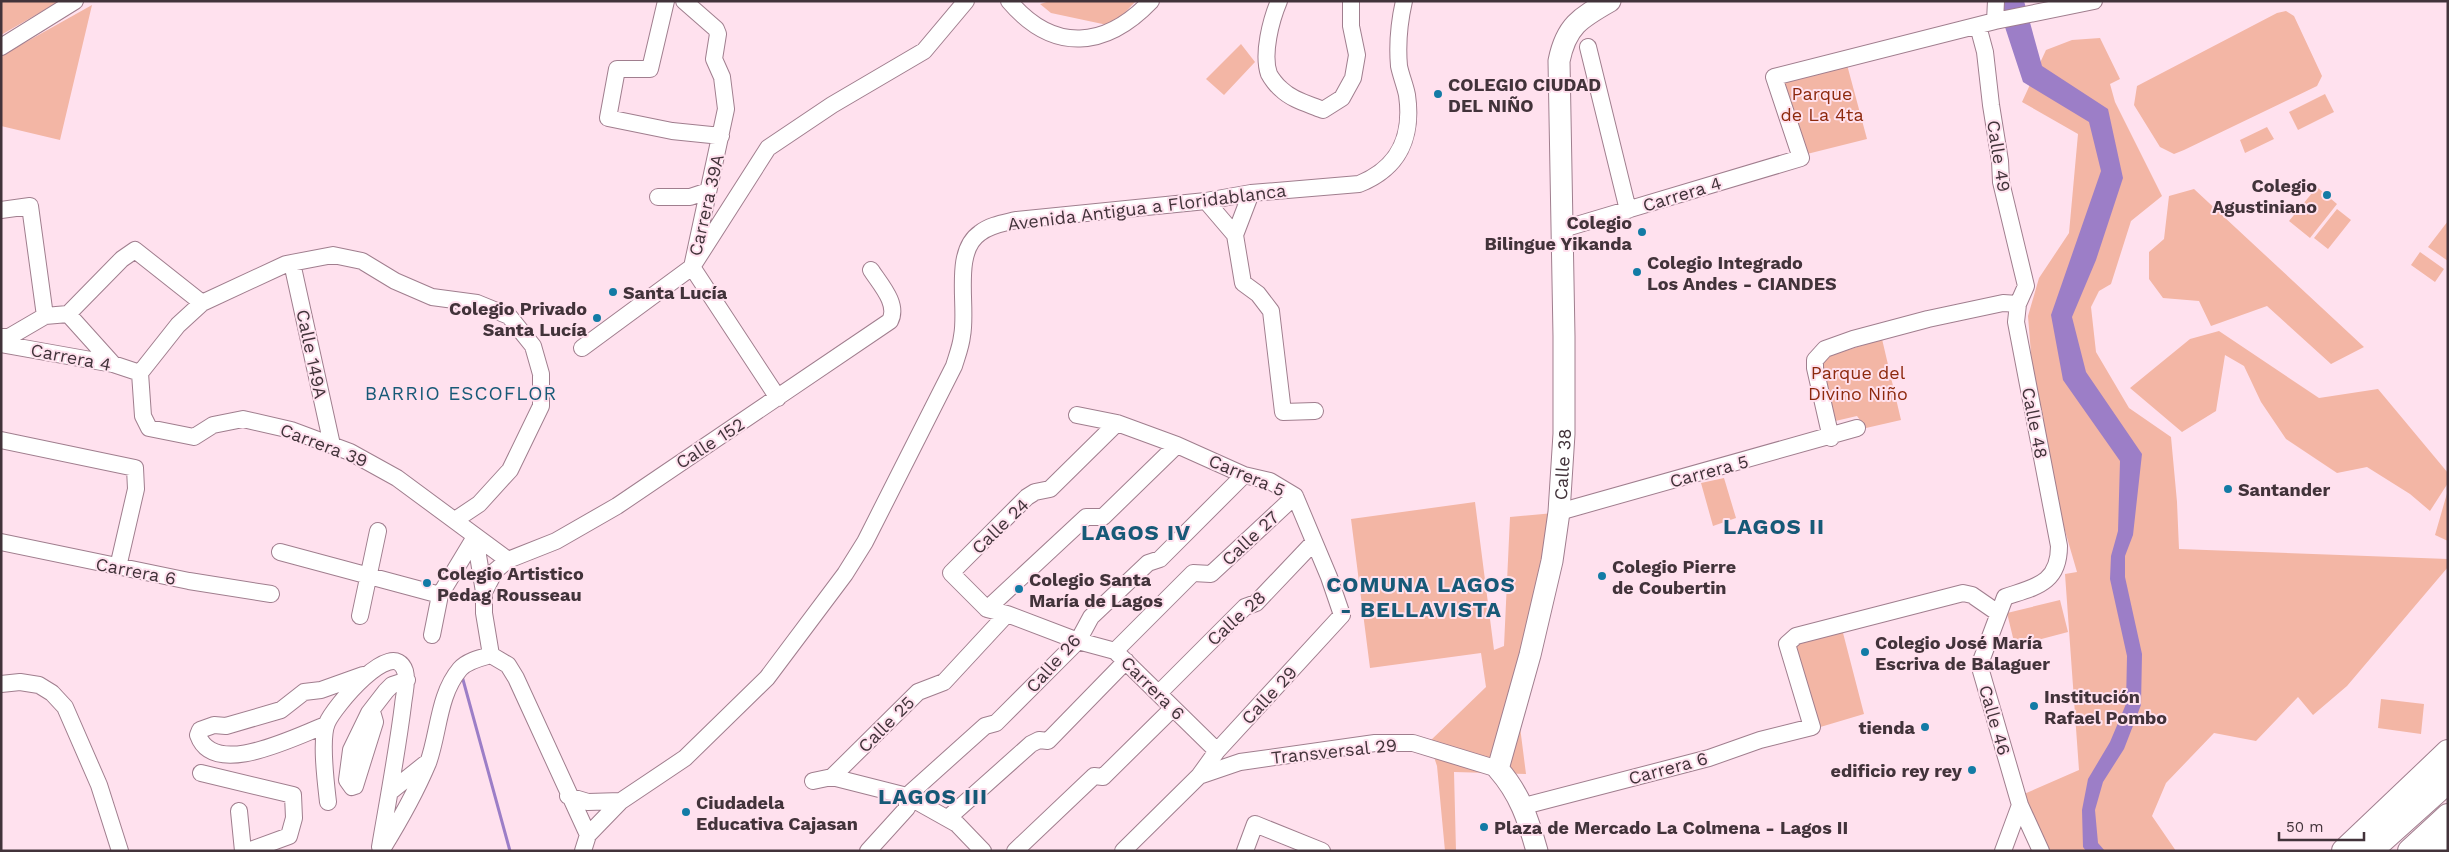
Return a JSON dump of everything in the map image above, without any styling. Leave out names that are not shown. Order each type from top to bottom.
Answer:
[{"type":"highway","points":[[2344,851],[2448,752]]},
{"type":"highway","points":[[2370,851],[2448,781]]},
{"type":"highway","points":[[2410,851],[2448,816]]},
{"type":"highway","points":[[2355,851],[2379,818]]},
{"type":"highway","points":[[2433,851],[2448,839]]},
{"type":"main road","name":"Calle 38","points":[[1498,769],[1532,646],[1552,561],[1559,512],[1564,434],[1563,230],[1559,61],[1564,40],[1569,31],[1589,13],[1610,1]]},
{"type":"main road","points":[[1498,769],[1512,785],[1524,806],[1536,851]]},
{"type":"street","points":[[1,47],[76,1]]},
{"type":"street","points":[[666,1],[650,69],[617,68],[608,118],[672,131],[721,136]]},
{"type":"street","name":"Carrera 39A","points":[[684,1],[716,29],[718,34],[714,58],[722,77],[726,109],[692,267],[778,398]]},
{"type":"street","points":[[582,348],[692,267],[768,148],[832,105],[924,51],[966,1]]},
{"type":"street","points":[[1010,1],[1023,17],[1049,34],[1084,38],[1106,35],[1134,19],[1151,1]]},
{"type":"street","points":[[1279,1],[1270,28],[1267,45],[1269,74],[1282,90],[1297,100],[1323,110],[1342,98],[1353,78],[1358,55],[1351,26],[1352,1]]},
{"type":"street","name":"Avenida Antigua a Floridablanca","points":[[588,835],[621,802],[686,758],[767,678],[844,574],[865,542],[954,366],[963,336],[963,260],[970,243],[979,233],[994,225],[1016,220],[1206,201],[1251,193],[1359,184],[1386,170],[1397,156],[1404,142],[1409,117],[1400,67],[1398,32],[1404,1]]},
{"type":"street","points":[[1996,1],[1998,20]]},
{"type":"street","points":[[1978,26],[1998,20],[2094,1]]},
{"type":"street","name":"Carrera 4","points":[[1563,230],[1801,158],[1774,77],[1978,26]]},
{"type":"street","name":"Calle 49","points":[[1978,26],[1985,52],[2000,161],[2001,182],[2026,286]]},
{"type":"street","points":[[1588,47],[1628,210]]},
{"type":"street","points":[[658,197],[690,197],[708,191]]},
{"type":"street","points":[[1251,193],[1235,235],[1243,283],[1258,294],[1271,311],[1283,412],[1315,411]]},
{"type":"street","points":[[1206,201],[1235,235]]},
{"type":"street","points":[[1,210],[30,206],[45,316]]},
{"type":"street","points":[[1,337],[9,336],[45,316],[68,314],[122,260],[135,250],[202,303]]},
{"type":"street","points":[[140,373],[178,326],[202,303],[238,285],[292,263],[333,255],[362,261],[395,281],[432,297],[477,303],[509,316],[533,346],[541,374],[540,406],[510,470],[479,504],[455,520]]},
{"type":"street","name":"Calle 149A","points":[[292,263],[332,445]]},
{"type":"street","name":"Calle 152","points":[[484,592],[495,571],[508,560],[556,541],[585,525],[778,398],[890,321],[894,314],[893,306],[871,270]]},
{"type":"street","name":"Calle 48","points":[[2026,286],[2018,304],[2016,322],[2059,546],[2059,560]]},
{"type":"street","points":[[1831,438],[1815,360],[1825,349],[1853,339],[1928,319],[2003,303],[2018,304]]},
{"type":"street","points":[[68,314],[113,364]]},
{"type":"street","name":"Carrera 4","points":[[1,344],[113,364],[140,373]]},
{"type":"street","name":"Carrera 39","points":[[140,373],[144,416],[149,428],[194,437],[213,425],[244,418],[291,430],[332,445],[372,462],[508,560]]},
{"type":"street","name":"Carrera 5","points":[[1076,415],[1117,424],[1177,445],[1244,475],[1270,481],[1294,496],[1313,544],[1329,577],[1342,615]]},
{"type":"street","name":"Calle 24","points":[[987,609],[950,573],[1027,497],[1035,492],[1050,489],[1117,424]]},
{"type":"street","name":"Carrera 5","points":[[1559,512],[1831,438],[1857,428]]},
{"type":"street","points":[[1,440],[135,468],[136,489],[118,567]]},
{"type":"street","points":[[987,609],[1086,517],[1103,517],[1177,445]]},
{"type":"street","name":"Calle 26","points":[[868,851],[907,808],[907,796],[985,726],[996,723],[1078,640],[1091,617],[1148,563],[1160,559],[1244,475]]},
{"type":"street","name":"Calle 27","points":[[948,818],[1031,744],[1039,740],[1048,741],[1193,573],[1211,574],[1294,496]]},
{"type":"street","points":[[360,616],[378,531]]},
{"type":"street","points":[[475,537],[484,592],[484,613],[492,622],[496,657]]},
{"type":"street","points":[[432,635],[440,594],[475,537]]},
{"type":"street","name":"Carrera 6","points":[[1,542],[118,567],[271,594]]},
{"type":"street","name":"Calle 28","points":[[1159,693],[1245,606],[1256,603],[1313,544]]},
{"type":"street","points":[[280,552],[440,594]]},
{"type":"street","name":"Calle 46","points":[[2041,851],[2020,805],[1981,671],[1981,661],[2004,597],[2044,582],[2049,578],[2059,560]]},
{"type":"street","name":"Carrera 6","points":[[1524,806],[1709,758],[1760,740],[1812,727],[1787,644],[1796,636],[1963,593],[1972,595],[1998,613]]},
{"type":"street","name":"Carrera 6","points":[[987,609],[1008,614],[1120,656],[1217,751]]},
{"type":"street","name":"Calle 25","points":[[832,777],[918,692],[944,682],[1008,614]]},
{"type":"street","name":"Calle 29","points":[[1123,851],[1199,776],[1217,751],[1342,615]]},
{"type":"street","points":[[381,851],[404,815],[428,761],[440,712],[460,668],[474,660],[496,657],[508,665],[516,678],[568,796],[588,835],[583,851]]},
{"type":"street","points":[[370,672],[321,690],[304,692],[281,710],[226,726],[214,725],[200,730],[198,735],[204,744],[219,755],[234,755],[266,748],[328,721],[370,672],[384,662],[394,661],[400,663],[406,680],[399,742],[381,851]]},
{"type":"street","points":[[369,714],[392,685],[406,680]]},
{"type":"street","points":[[1,684],[20,682],[39,685],[52,693],[65,707],[99,785],[120,851]]},
{"type":"street","points":[[321,690],[328,721],[325,771],[328,802]]},
{"type":"street","points":[[1015,851],[1094,776],[1103,777],[1173,708]]},
{"type":"street","name":"Transversal 29","points":[[1199,776],[1240,762],[1375,743],[1413,743],[1498,769]]},
{"type":"street","points":[[390,792],[428,761]]},
{"type":"street","points":[[201,773],[293,795],[294,818],[289,836],[248,851]]},
{"type":"street","points":[[813,781],[832,777],[907,796],[957,824],[983,851]]},
{"type":"street","points":[[568,796],[588,802],[621,802]]},
{"type":"street","points":[[2003,851],[2020,805]]},
{"type":"street","points":[[239,811],[243,851]]},
{"type":"street","points":[[1244,851],[1255,824],[1322,851]]},
{"type":"green space","points":[[1,1],[60,1],[1,35]]},
{"type":"green space","points":[[1050,1],[1136,1],[1112,26],[1051,13],[1040,4]]},
{"type":"green space","points":[[92,5],[60,140],[1,126],[1,56]]},
{"type":"green space","points":[[2286,11],[2294,16],[2322,76],[2317,86],[2174,154],[2160,147],[2134,105],[2137,86],[2277,13]]},
{"type":"green space","points":[[2100,38],[2120,79],[2110,84],[2115,102],[2162,196],[2131,221],[2111,284],[2099,291],[2091,307],[2096,352],[2129,408],[2171,437],[2179,549],[2448,559],[2448,567],[2347,686],[2313,715],[2298,697],[2256,741],[2214,733],[2166,783],[2152,816],[2176,851],[2048,851],[2024,794],[2079,770],[2065,574],[2077,572],[2061,517],[2035,404],[2028,316],[2039,278],[2069,233],[2078,134],[2022,102],[2046,50],[2072,40]]},
{"type":"green space","points":[[1241,44],[1255,62],[1224,95],[1206,79]]},
{"type":"green space","name":"Parque de La 4ta","points":[[1846,61],[1867,139],[1803,155],[1779,80]]},
{"type":"green space","points":[[2325,94],[2334,112],[2298,130],[2289,112]]},
{"type":"green space","points":[[2267,127],[2274,139],[2245,153],[2240,140]]},
{"type":"green space","points":[[2317,187],[2337,204],[2310,238],[2289,221]]},
{"type":"green space","points":[[2194,189],[2364,347],[2331,364],[2267,306],[2211,326],[2199,301],[2163,298],[2149,279],[2149,252],[2164,239],[2169,196]]},
{"type":"green space","points":[[2337,209],[2351,220],[2328,249],[2314,238]]},
{"type":"green space","points":[[2448,221],[2448,261],[2428,247]]},
{"type":"green space","points":[[2420,252],[2444,269],[2435,282],[2411,265]]},
{"type":"green space","points":[[2219,331],[2319,398],[2378,389],[2448,473],[2448,483],[2430,511],[2410,494],[2367,467],[2337,473],[2286,439],[2261,402],[2244,366],[2225,355],[2216,411],[2182,432],[2130,388],[2190,339]]},
{"type":"green space","name":"Parque del Divino Niño","points":[[1882,339],[1901,420],[1866,428],[1857,416],[1831,422],[1820,359]]},
{"type":"green space","points":[[1724,478],[1736,518],[1713,526],[1701,483]]},
{"type":"green space","points":[[2448,490],[2448,541],[2435,535]]},
{"type":"green space","points":[[1475,502],[1494,650],[1504,646],[1510,517],[1565,512],[1520,727],[1526,774],[1454,772],[1456,851],[1445,851],[1437,766],[1429,742],[1486,687],[1481,653],[1370,668],[1351,519]]},
{"type":"green space","points":[[2060,600],[2068,632],[2015,646],[2007,613]]},
{"type":"green space","points":[[1842,629],[1864,714],[1817,728],[1793,644]]},
{"type":"green space","points":[[2381,699],[2424,704],[2421,734],[2378,728]]},
{"type":"shaded area","points":[[2000,1],[2024,1],[2042,66],[2108,109],[2123,178],[2096,260],[2072,317],[2086,372],[2142,454],[2133,535],[2125,556],[2125,577],[2142,654],[2141,705],[2124,749],[2103,782],[2095,810],[2098,843],[2105,851],[2086,851],[2083,847],[2082,810],[2088,779],[2110,742],[2126,704],[2127,656],[2110,579],[2111,556],[2118,531],[2120,461],[2063,380],[2051,315],[2101,171],[2089,122],[2023,82],[2003,21]]},
{"type":"waterway","points":[[462,676],[510,851]]},
{"type":"place","name":"COLEGIO CIUDAD DEL NIÑO","points":[[1438,94]]},
{"type":"place","name":"Colegio Agustiniano","points":[[2327,195]]},
{"type":"place","name":"Colegio Bilingue Yikanda","points":[[1642,232]]},
{"type":"place","name":"Colegio Integrado Los Andes - CIANDES","points":[[1637,272]]},
{"type":"place","name":"Santa Lucía","points":[[613,292]]},
{"type":"place","name":"Colegio Privado Santa Lucía","points":[[597,318]]},
{"type":"place","name":"Santander","points":[[2228,489]]},
{"type":"place","name":"Colegio Pierre de Coubertin","points":[[1602,576]]},
{"type":"place","name":"Colegio Artistico Pedag Rousseau","points":[[427,583]]},
{"type":"place","name":"Colegio Santa María de Lagos","points":[[1019,589]]},
{"type":"place","name":"Colegio José María Escriva de Balaguer","points":[[1865,652]]},
{"type":"place","name":"Institución Rafael Pombo","points":[[2034,706]]},
{"type":"place","name":"tienda","points":[[1925,727]]},
{"type":"place","name":"edificio rey rey","points":[[1972,770]]},
{"type":"place","name":"Ciudadela Educativa Cajasan","points":[[686,812]]},
{"type":"place","name":"Plaza de Mercado La Colmena - Lagos II","points":[[1484,827]]},
{"type":"district","name":"BARRIO ESCOFLOR","points":[[461,393]]},
{"type":"district","name":"LAGOS II","points":[[1774,526]]},
{"type":"district","name":"LAGOS IV","points":[[1136,532]]},
{"type":"district","name":"COMUNA LAGOS - BELLAVISTA","points":[[1421,596]]},
{"type":"district","name":"LAGOS III","points":[[933,796]]}]
